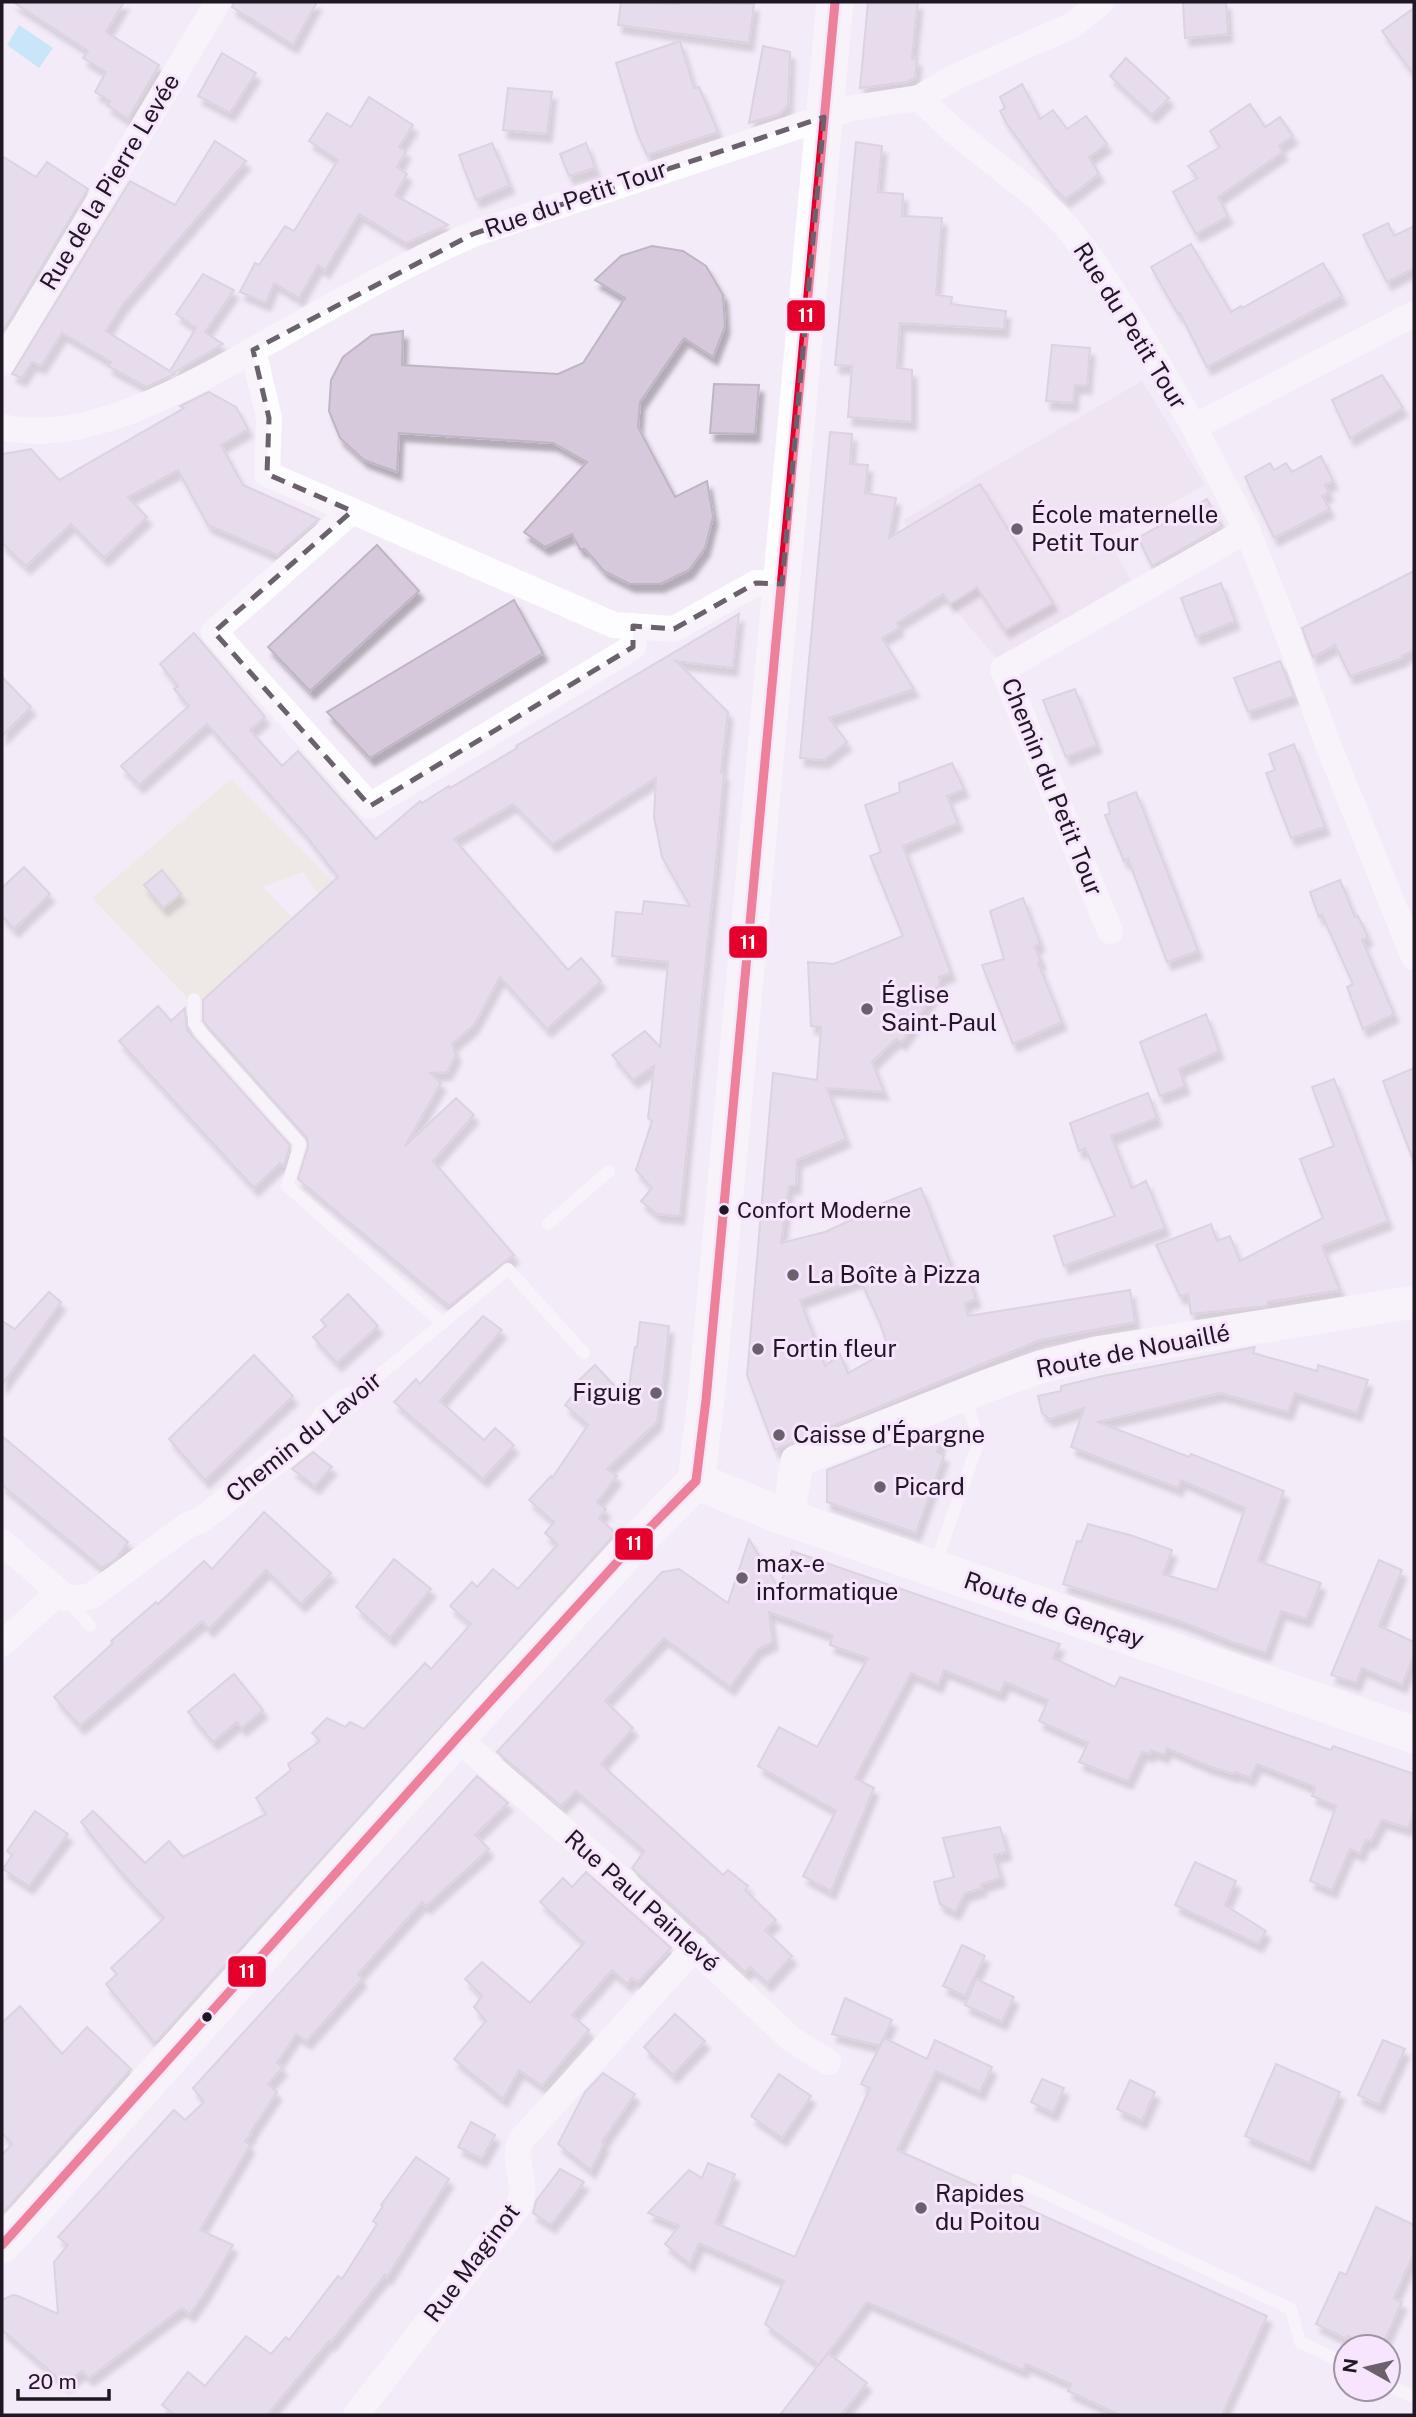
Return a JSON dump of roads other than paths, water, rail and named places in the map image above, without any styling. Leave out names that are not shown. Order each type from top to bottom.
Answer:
[{"type":"main road","points":[[2,2245],[457,1738],[630,1548],[696,1481],[706,1400],[835,2]]},
{"type":"main road","name":"Route de Gençay","points":[[696,1481],[788,1518],[1414,1735]]},
{"type":"street","name":"Rue de la Pierre Levée","points":[[2,363],[218,2]]},
{"type":"street","points":[[919,98],[955,77],[1073,24],[1101,2]]},
{"type":"street","name":"Rue du Petit Tour","points":[[2,427],[47,431],[118,416],[201,380],[418,258],[473,234],[853,108],[919,98],[955,132],[1037,197],[1066,226],[1093,261],[1142,337],[1194,427],[1247,530],[1329,747],[1414,957]]},
{"type":"street","points":[[1194,427],[1414,314]]},
{"type":"street","points":[[253,350],[269,418],[267,474],[614,625],[674,629],[757,583],[782,584]]},
{"type":"street","points":[[352,511],[215,632],[370,806],[633,647],[633,626]]},
{"type":"street","name":"Chemin du Petit Tour","points":[[1110,931],[1003,668],[1247,530]]},
{"type":"street","name":"Route de Nouaillé","points":[[788,1518],[797,1461],[1040,1367],[1096,1353],[1414,1302]]},
{"type":"street","name":"Chemin du Lavoir","points":[[62,1595],[80,1598],[91,1595],[188,1525],[201,1520],[314,1432],[326,1417],[349,1400]]},
{"type":"street","points":[[2,1542],[62,1595],[2,1644]]},
{"type":"street","name":"Rue Paul Painlevé","points":[[457,1738],[623,1881],[791,2039],[828,2062]]},
{"type":"street","name":"Rue Maginot","points":[[356,2415],[519,2205],[524,2186],[517,2163],[521,2140],[695,1947]]},
{"type":"lane","points":[[194,999],[194,1024],[300,1143],[287,1186],[442,1324]]},
{"type":"lane","points":[[548,1224],[609,1171]]},
{"type":"lane","name":"Chemin du Lavoir","points":[[349,1400],[508,1269],[584,1353]]},
{"type":"lane","points":[[933,1568],[979,1441],[964,1395]]},
{"type":"lane","points":[[62,1595],[90,1626]]},
{"type":"lane","points":[[1017,2180],[1291,2309],[1300,2342],[1332,2357]]},
{"type":"water","points":[[19,25],[53,48],[39,68],[7,45]]},
{"type":"place","name":"École maternelle Petit Tour","points":[[1017,529]]},
{"type":"place","name":"Église Saint-Paul","points":[[867,1009]]},
{"type":"place","name":"Confort Moderne","points":[[724,1210]]},
{"type":"place","name":"La Boîte à Pizza","points":[[793,1275]]},
{"type":"place","name":"Fortin fleur","points":[[758,1349]]},
{"type":"place","name":"Figuig","points":[[656,1393]]},
{"type":"place","name":"Caisse d'Épargne","points":[[779,1435]]},
{"type":"place","name":"Picard","points":[[880,1487]]},
{"type":"place","name":"max-e informatique","points":[[742,1578]]},
{"type":"place","name":"Rapides du Poitou","points":[[921,2208]]}]
